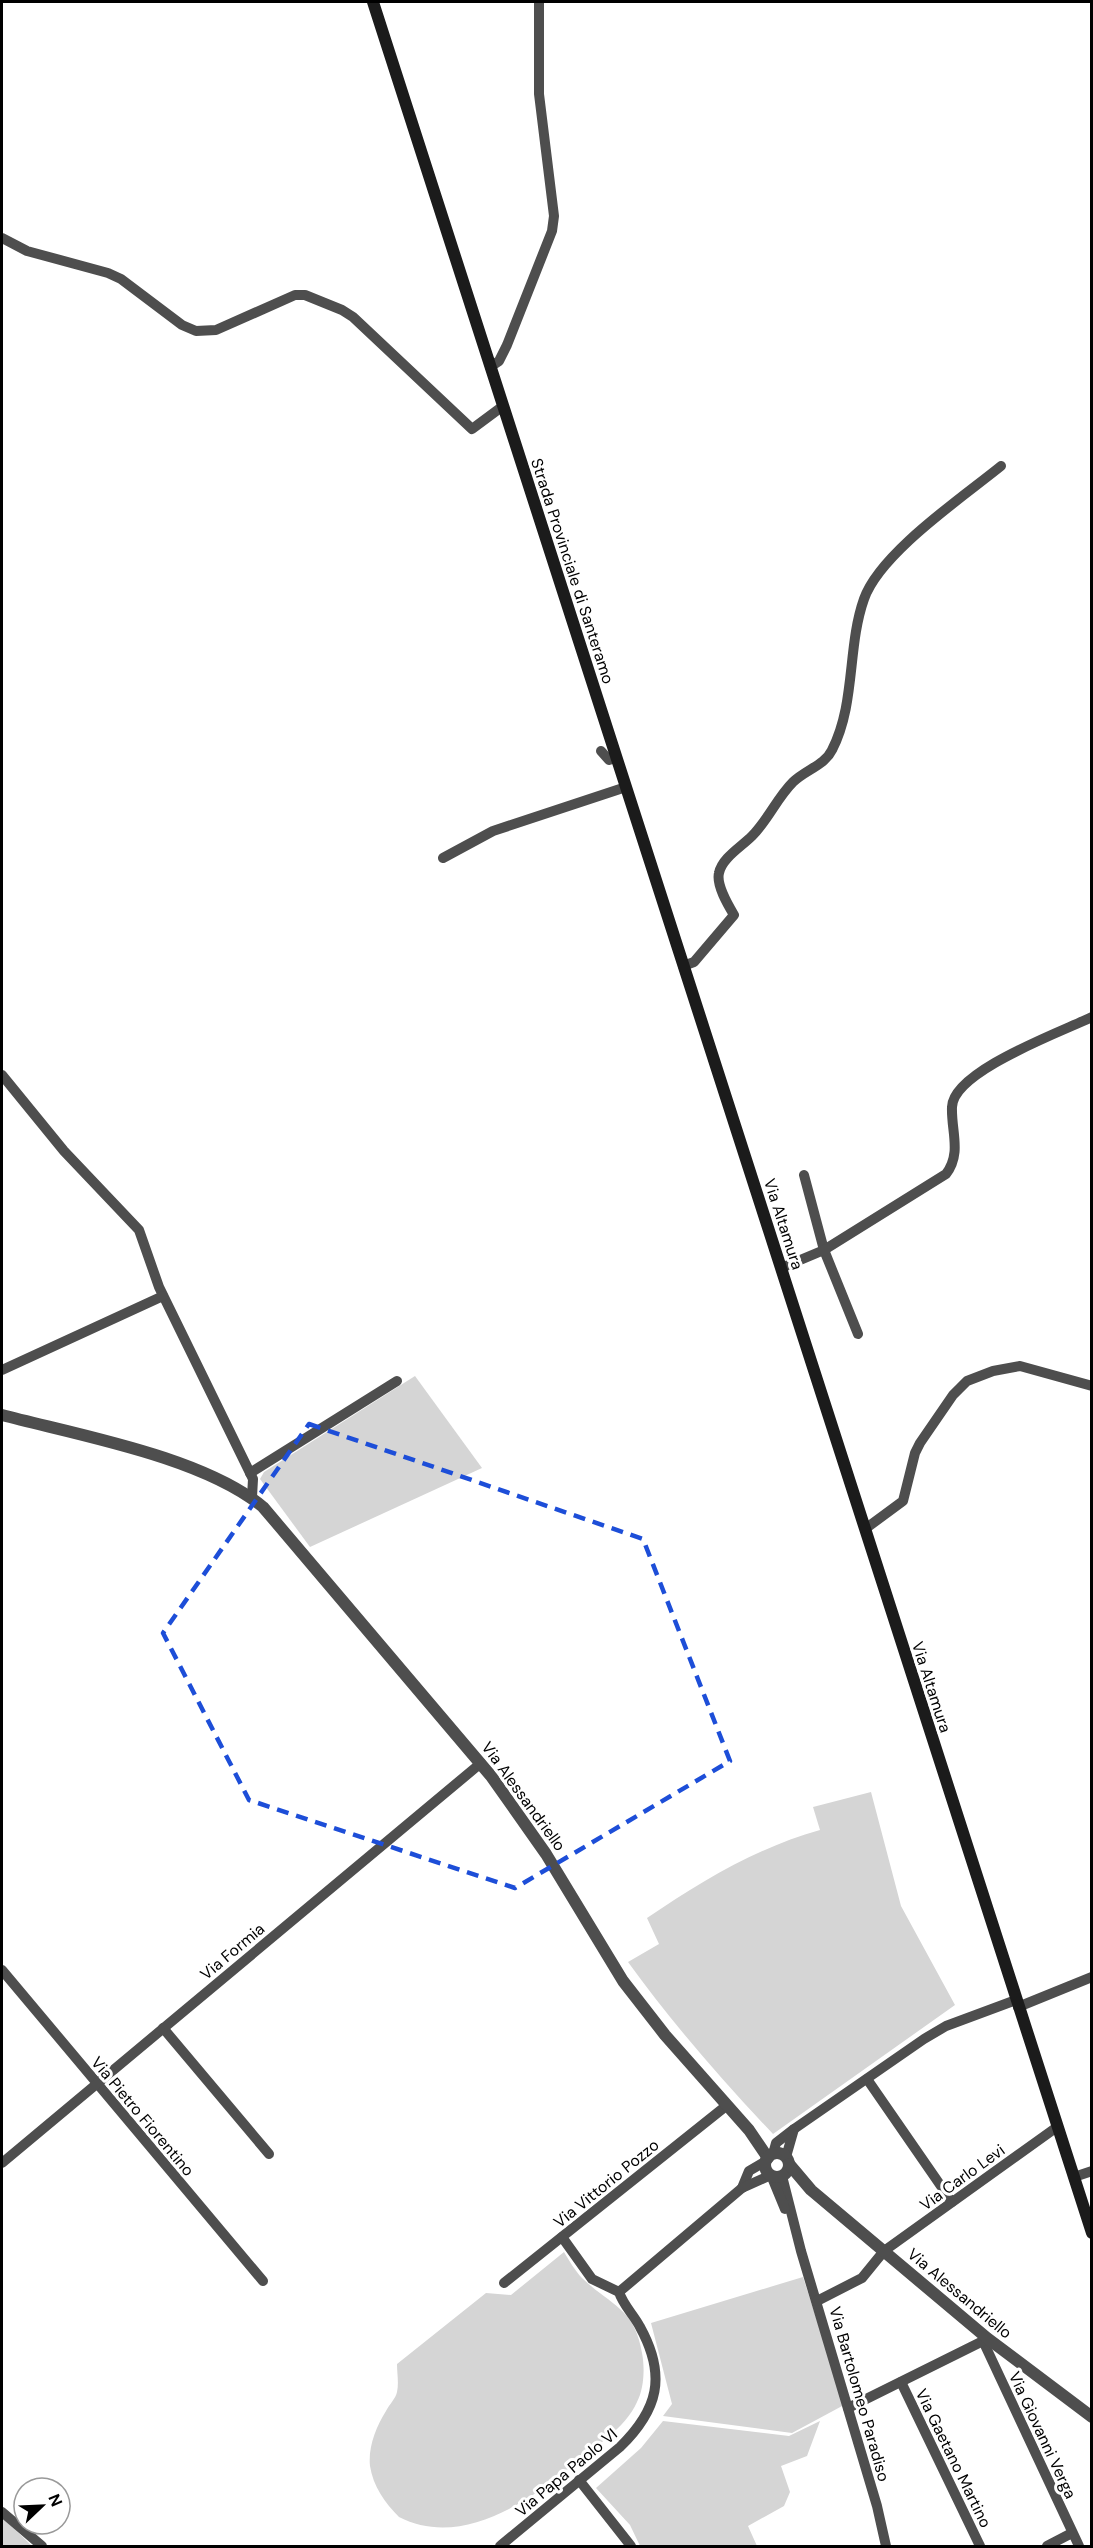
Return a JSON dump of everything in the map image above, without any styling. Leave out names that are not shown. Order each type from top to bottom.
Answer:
[{"type":"main road","name":"Strada Provinciale di Santeramo","points":[[373,2],[742,1150]]},
{"type":"main road","name":"Via Altamura","points":[[742,1150],[1092,2233]]},
{"type":"street","points":[[490,367],[499,361],[507,345],[552,231],[554,216],[539,94],[539,2]]},
{"type":"street","points":[[2,238],[27,252],[108,273],[121,279],[182,325],[196,332],[216,330],[286,297],[305,295],[353,317],[472,429],[503,406]]},
{"type":"street","points":[[683,966],[694,962],[734,915],[718,880],[719,871],[725,862],[753,834],[793,782],[831,753],[851,681],[855,642],[864,599],[869,588],[914,536],[1001,466]]},
{"type":"street","points":[[601,751],[609,760],[616,758]]},
{"type":"street","points":[[443,858],[493,831],[626,788]]},
{"type":"street","points":[[781,1268],[824,1250],[946,1174],[956,1156],[952,1106],[958,1089],[1010,1055],[1092,1017]]},
{"type":"street","points":[[2,1075],[64,1151],[133,1221],[146,1244],[163,1296],[254,1479],[252,1497]]},
{"type":"street","points":[[804,1175],[824,1250],[858,1334]]},
{"type":"street","points":[[2,1370],[163,1296]]},
{"type":"street","points":[[865,1528],[903,1501],[915,1453],[920,1443],[952,1395],[967,1381],[993,1371],[1020,1366],[1092,1386]]},
{"type":"street","points":[[250,1473],[397,1381]]},
{"type":"street","name":"Via Alessandriello","points":[[2,1415],[149,1454],[203,1474],[252,1497],[274,1518],[481,1763],[535,1836],[623,1981],[665,2035],[726,2106],[749,2130],[763,2139],[769,2158],[766,2169],[776,2176],[811,2190]]},
{"type":"street","name":"Via Formia","points":[[2,2163],[481,1763]]},
{"type":"street","name":"Via Pietro Fiorentino","points":[[2,1970],[263,2281]]},
{"type":"street","points":[[769,2158],[776,2143],[794,2129],[946,2026],[1092,1977]]},
{"type":"street","points":[[163,2028],[269,2154]]},
{"type":"street","points":[[867,2079],[952,2202]]},
{"type":"street","name":"Via Vittorio Pozzo","points":[[504,2283],[726,2106]]},
{"type":"street","name":"Via Carlo Levi","points":[[817,2301],[862,2278],[884,2251],[1057,2127]]},
{"type":"street","points":[[562,2237],[592,2279],[619,2292],[742,2188],[787,2171],[794,2129]]},
{"type":"street","points":[[742,2188],[749,2171],[769,2158],[780,2153],[788,2161]]},
{"type":"street","name":"Via Alessandriello","points":[[788,2161],[811,2190],[985,2340],[1092,2417]]},
{"type":"street","points":[[1074,2177],[1092,2172]]},
{"type":"street","name":"Via Bartolomeo Paradiso","points":[[776,2176],[817,2301],[877,2506],[886,2547]]},
{"type":"street","name":"Via Papa Paolo VI","points":[[500,2547],[638,2430],[654,2402],[656,2385],[647,2344],[642,2330],[619,2292]]},
{"type":"street","points":[[848,2408],[985,2340]]},
{"type":"street","name":"Via Giovanni Verga","points":[[985,2340],[1079,2547]]},
{"type":"street","name":"Via Gaetano Martino","points":[[901,2382],[980,2547]]},
{"type":"street","points":[[579,2480],[631,2547]]},
{"type":"street","points":[[2,2511],[42,2547]]},
{"type":"street","points":[[1047,2547],[1072,2533]]},
{"type":"highlighted area","points":[[309,1424],[643,1539],[730,1761],[515,1888],[249,1800],[163,1633]]},
{"type":"shaded area","points":[[415,1376],[482,1468],[310,1547],[260,1479],[264,1472]]},
{"type":"shaded area","points":[[871,1792],[901,1906],[955,2005],[773,2134],[698,2051],[628,1962],[659,1944],[647,1918],[730,1867],[774,1846],[820,1830],[813,1807]]},
{"type":"shaded area","points":[[564,2252],[582,2278],[620,2309],[634,2326],[639,2338],[644,2372],[641,2391],[632,2412],[608,2437],[554,2480],[513,2507],[491,2517],[468,2524],[445,2527],[422,2525],[399,2517],[384,2500],[370,2466],[376,2430],[396,2394],[397,2364],[486,2293],[511,2295]]},
{"type":"shaded area","points":[[803,2277],[844,2405],[792,2433],[663,2416],[672,2404],[651,2323]]},
{"type":"shaded area","points":[[663,2421],[789,2436],[820,2421],[807,2456],[781,2466],[790,2492],[784,2506],[748,2526],[757,2546],[640,2546],[630,2525],[596,2488],[641,2448]]},
{"type":"shaded area","points":[[2,2517],[12,2527],[12,2536],[22,2536],[32,2546],[2,2546]]}]
